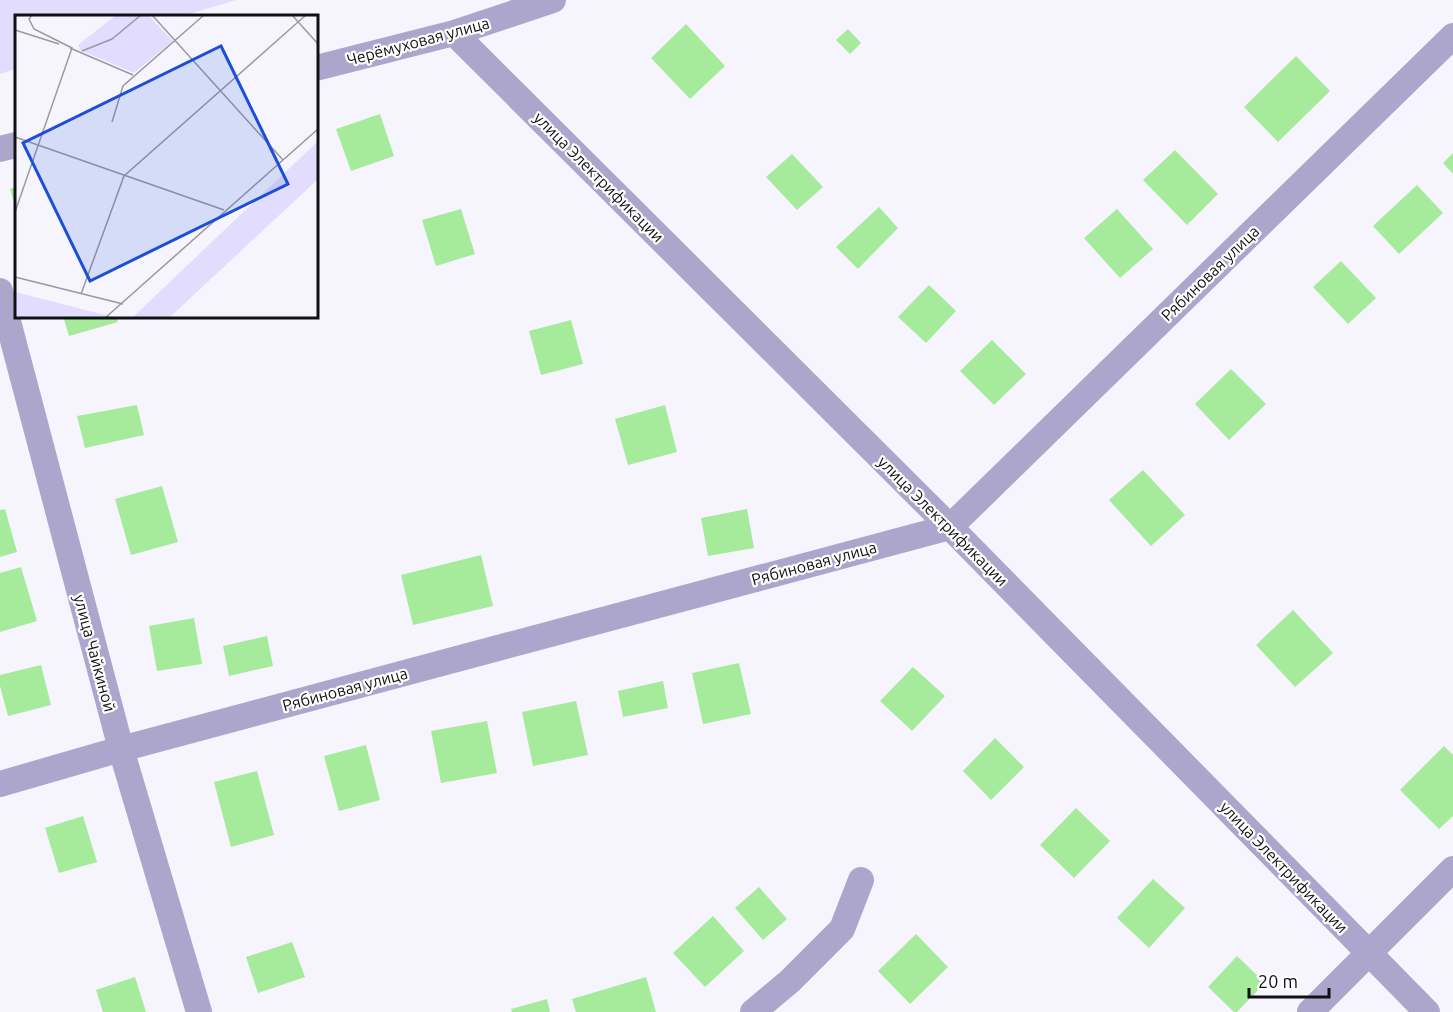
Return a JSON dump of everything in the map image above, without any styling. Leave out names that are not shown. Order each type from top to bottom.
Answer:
[{"type":"street","name":"Черёмуховая улица","points":[[318,67],[454,33],[553,0]]},
{"type":"street","name":"улица Электрификации","points":[[454,33],[950,527],[1427,1012]]},
{"type":"street","name":"Рябиновая улица","points":[[0,784],[950,527],[1453,36]]},
{"type":"street","points":[[0,149],[15,145]]},
{"type":"street","name":"улица Чайкиной","points":[[0,291],[121,750],[199,1012]]},
{"type":"street","points":[[1310,1012],[1453,869]]},
{"type":"street","points":[[753,1012],[790,981],[842,929],[861,880]]},
{"type":"shaded area","points":[[0,0],[236,0],[186,15],[15,15],[15,69],[0,74]]},
{"type":"building","points":[[686,24],[725,66],[690,99],[651,58]]},
{"type":"building","points":[[848,29],[861,43],[850,54],[836,40]]},
{"type":"building","points":[[1296,56],[1330,91],[1278,142],[1244,107]]},
{"type":"building","points":[[380,114],[394,156],[351,171],[336,129]]},
{"type":"building","points":[[1175,150],[1218,194],[1187,225],[1143,180]]},
{"type":"building","points":[[1453,153],[1453,174],[1443,163]]},
{"type":"building","points":[[792,154],[823,187],[797,210],[766,177]]},
{"type":"building","points":[[1417,185],[1443,213],[1399,254],[1373,226]]},
{"type":"building","points":[[15,187],[15,206],[10,189]]},
{"type":"building","points":[[879,207],[898,228],[858,269],[836,247]]},
{"type":"building","points":[[461,209],[475,254],[436,266],[422,220]]},
{"type":"building","points":[[1117,209],[1153,249],[1120,278],[1084,238]]},
{"type":"building","points":[[1341,261],[1376,298],[1348,324],[1313,287]]},
{"type":"building","points":[[929,285],[956,311],[926,343],[898,317]]},
{"type":"building","points":[[64,318],[117,318],[118,322],[69,336]]},
{"type":"building","points":[[571,320],[583,364],[541,375],[529,331]]},
{"type":"building","points":[[992,340],[1026,374],[994,405],[960,371]]},
{"type":"building","points":[[1231,369],[1266,404],[1229,440],[1195,404]]},
{"type":"building","points":[[137,405],[144,435],[85,448],[77,416]]},
{"type":"building","points":[[665,405],[677,452],[628,465],[615,419]]},
{"type":"building","points":[[1143,470],[1185,515],[1151,546],[1109,500]]},
{"type":"building","points":[[162,486],[178,542],[131,555],[115,499]]},
{"type":"building","points":[[5,509],[17,552],[0,557],[0,510]]},
{"type":"building","points":[[747,509],[754,548],[708,556],[701,518]]},
{"type":"building","points":[[481,555],[493,606],[413,625],[401,575]]},
{"type":"building","points":[[21,567],[37,621],[0,632],[0,573]]},
{"type":"building","points":[[1293,610],[1333,653],[1295,687],[1256,645]]},
{"type":"building","points":[[194,618],[202,664],[157,671],[149,626]]},
{"type":"building","points":[[267,636],[273,666],[229,676],[223,646]]},
{"type":"building","points":[[739,663],[751,714],[703,724],[692,673]]},
{"type":"building","points":[[41,665],[51,705],[8,716],[0,686],[0,675]]},
{"type":"building","points":[[913,667],[945,696],[912,731],[880,701]]},
{"type":"building","points":[[663,681],[668,708],[623,717],[618,691]]},
{"type":"building","points":[[576,701],[588,755],[533,766],[522,712]]},
{"type":"building","points":[[487,721],[497,773],[441,783],[431,731]]},
{"type":"building","points":[[995,738],[1024,767],[991,800],[963,771]]},
{"type":"building","points":[[366,745],[380,800],[339,811],[324,756]]},
{"type":"building","points":[[1444,746],[1453,755],[1453,816],[1439,829],[1400,790]]},
{"type":"building","points":[[257,771],[274,835],[231,847],[214,782]]},
{"type":"building","points":[[1076,808],[1110,841],[1074,878],[1040,845]]},
{"type":"building","points":[[83,816],[97,862],[59,873],[45,828]]},
{"type":"building","points":[[1153,879],[1185,908],[1149,948],[1117,918]]},
{"type":"building","points":[[759,887],[787,919],[763,940],[735,908]]},
{"type":"building","points":[[713,916],[744,951],[705,987],[673,953]]},
{"type":"building","points":[[916,934],[948,967],[910,1004],[878,971]]},
{"type":"building","points":[[292,942],[305,977],[258,993],[246,957]]},
{"type":"building","points":[[1237,956],[1265,983],[1237,1012],[1234,1012],[1208,987]]},
{"type":"building","points":[[135,977],[146,1012],[103,1012],[96,990]]},
{"type":"building","points":[[646,977],[656,1012],[576,1012],[572,999]]},
{"type":"building","points":[[547,999],[550,1012],[512,1012],[511,1009]]}]
